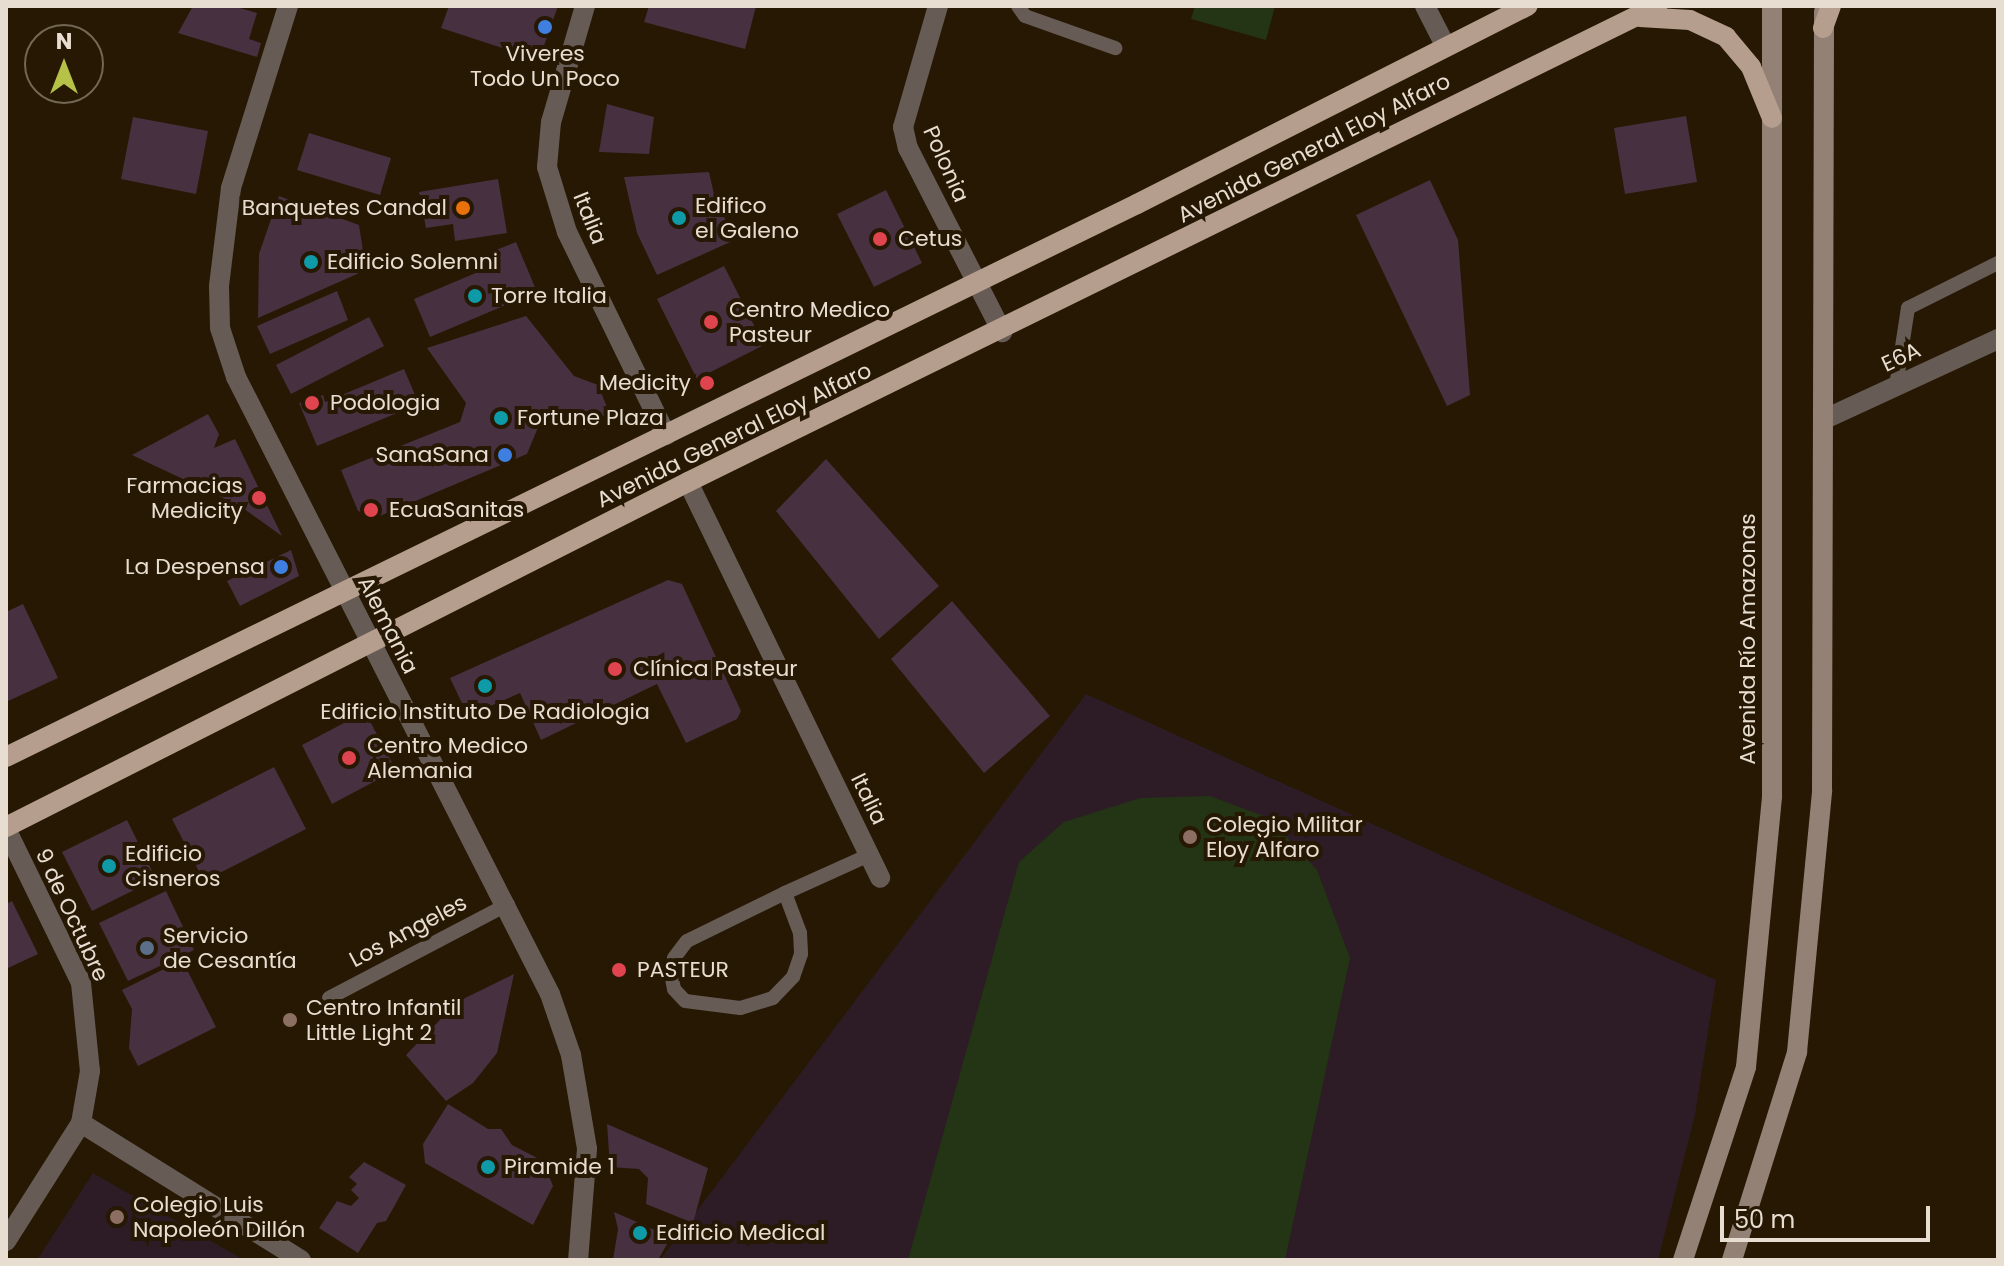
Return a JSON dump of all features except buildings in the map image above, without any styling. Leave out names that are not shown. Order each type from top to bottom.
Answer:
[{"type":"main road","name":"Avenida General Eloy Alfaro","points":[[6,757],[666,435],[1528,6]]},
{"type":"main road","name":"Avenida General Eloy Alfaro","points":[[6,828],[688,482],[1002,332],[1657,6]]},
{"type":"main road","name":"Avenida Río Amazonas","points":[[1683,1260],[1746,1067],[1772,796],[1772,6]]},
{"type":"main road","points":[[1732,1260],[1797,1052],[1822,790],[1825,6]]},
{"type":"main road","points":[[1823,28],[1831,6]]},
{"type":"main road","points":[[1636,17],[1690,20],[1726,37],[1751,67],[1772,118]]},
{"type":"street","name":"Alemania","points":[[288,6],[231,188],[219,286],[220,328],[236,377],[370,645],[508,904],[550,994],[580,1098],[587,1149],[578,1260]]},
{"type":"street","name":"Italia","points":[[585,6],[551,122],[547,167],[567,232],[666,435]]},
{"type":"street","name":"Polonia","points":[[938,6],[903,127],[908,148],[1002,332]]},
{"type":"street","points":[[1425,6],[1445,45]]},
{"type":"street","name":"E6A","points":[[1825,419],[1998,339]]},
{"type":"street","name":"Italia","points":[[688,482],[880,878]]},
{"type":"street","name":"9 de Octubre","points":[[6,828],[81,983],[90,1071],[81,1123],[6,1241]]},
{"type":"street","points":[[81,1123],[301,1260]]},
{"type":"lane","points":[[1018,6],[1025,16],[1115,48]]},
{"type":"lane","points":[[1896,386],[1908,308],[1998,263]]},
{"type":"lane","points":[[785,893],[800,933],[801,954],[793,977],[773,998],[740,1008],[685,1001],[674,989],[671,974],[674,958],[687,941],[785,893],[869,855]]},
{"type":"lane","name":"Los Angeles","points":[[329,998],[508,904]]},
{"type":"shaded area","name":"Colegio Militar Eloy Alfaro","points":[[1086,694],[1716,980],[1695,1115],[1658,1260],[660,1260]]},
{"type":"shaded area","name":"Colegio Luis Napoleón Dillón","points":[[93,1173],[244,1260],[37,1260]]},
{"type":"green space","points":[[1195,6],[1275,6],[1266,40],[1191,19]]},
{"type":"green space","points":[[1210,796],[1269,818],[1317,870],[1350,958],[1285,1260],[908,1260],[1019,862],[1064,822],[1140,798]]},
{"type":"place","name":"Viveres Todo Un Poco","points":[[545,27]]},
{"type":"place","name":"Banquetes Candal","points":[[463,208]]},
{"type":"place","name":"Edifico el Galeno","points":[[679,218]]},
{"type":"place","name":"Cetus","points":[[880,239]]},
{"type":"place","name":"Edificio Solemni","points":[[311,262]]},
{"type":"place","name":"Torre Italia","points":[[475,296]]},
{"type":"place","name":"Centro Medico Pasteur","points":[[711,322]]},
{"type":"place","name":"Medicity","points":[[707,383]]},
{"type":"place","name":"Podologia","points":[[312,403]]},
{"type":"place","name":"Fortune Plaza","points":[[501,418]]},
{"type":"place","name":"SanaSana","points":[[505,455]]},
{"type":"place","name":"Farmacias Medicity","points":[[259,498]]},
{"type":"place","name":"EcuaSanitas","points":[[371,510]]},
{"type":"place","name":"La Despensa","points":[[281,567]]},
{"type":"place","name":"Clínica Pasteur","points":[[615,669]]},
{"type":"place","name":"Edificio Instituto De Radiologia","points":[[485,686]]},
{"type":"place","name":"Centro Medico Alemania","points":[[349,758]]},
{"type":"place","name":"Colegio Militar Eloy Alfaro","points":[[1190,837]]},
{"type":"place","name":"Edificio Cisneros","points":[[109,866]]},
{"type":"place","name":"Servicio de Cesantía","points":[[147,948]]},
{"type":"place","name":"PASTEUR","points":[[619,970]]},
{"type":"place","name":"Centro Infantil Little Light 2","points":[[290,1020]]},
{"type":"place","name":"Piramide 1","points":[[488,1167]]},
{"type":"place","name":"Colegio Luis Napoleón Dillón","points":[[117,1217]]},
{"type":"place","name":"Edificio Medical","points":[[640,1233]]}]
